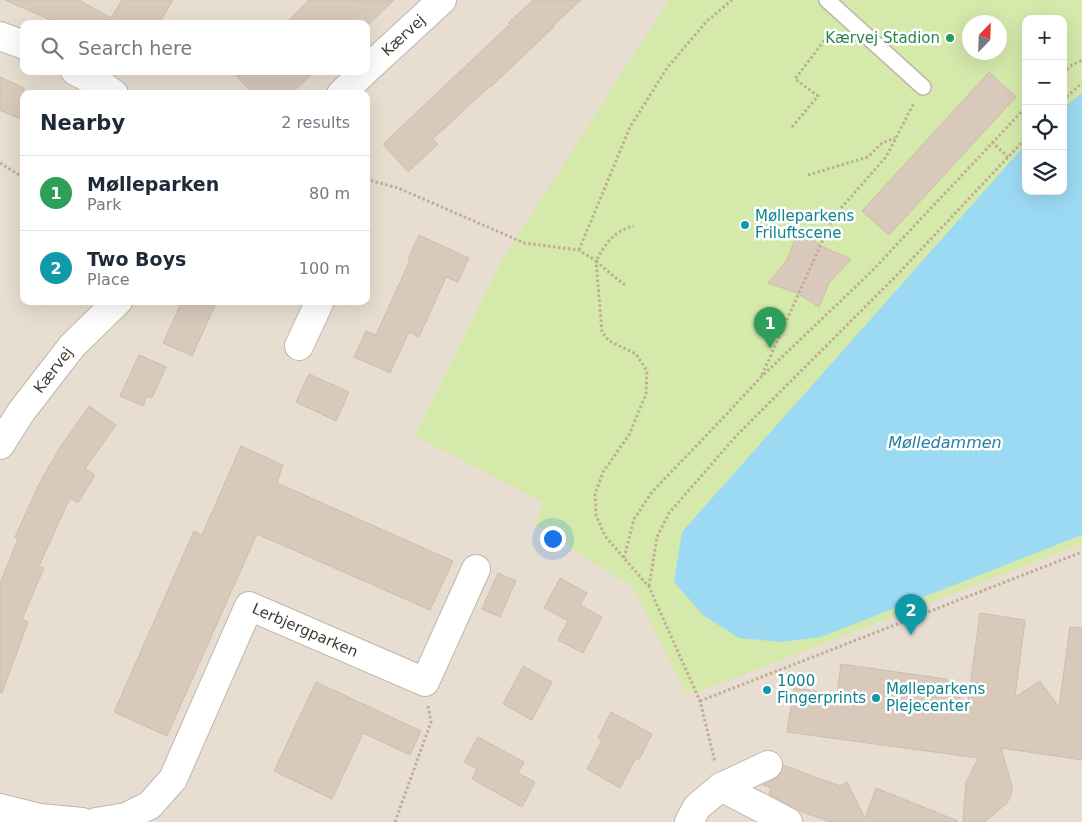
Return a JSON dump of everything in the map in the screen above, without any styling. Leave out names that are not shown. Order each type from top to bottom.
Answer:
[{"type":"street","name":"Kærvej","points":[[370,67],[442,0]]},
{"type":"street","points":[[0,36],[20,44]]},
{"type":"street","points":[[83,75],[109,90]]},
{"type":"street","name":"Kærvej","points":[[345,90],[362,75]]},
{"type":"street","name":"Kærvej","points":[[0,445],[21,412],[72,346],[114,305]]},
{"type":"street","points":[[299,346],[318,305]]},
{"type":"street","points":[[425,682],[476,569]]},
{"type":"street","name":"Lerbjergparken","points":[[96,822],[126,817],[150,805],[173,779],[250,606],[425,682]]},
{"type":"street","points":[[689,822],[697,807],[721,788],[768,765]]},
{"type":"street","points":[[721,788],[788,822]]},
{"type":"street","points":[[0,808],[40,818],[82,822]]},
{"type":"lane","points":[[828,0],[922,87]]},
{"type":"path","points":[[579,250],[630,126],[667,68],[707,21],[732,0]]},
{"type":"path","points":[[792,127],[818,96],[795,79],[844,15]]},
{"type":"path","points":[[1067,69],[1082,60]]},
{"type":"path","points":[[1067,96],[1082,83]]},
{"type":"path","points":[[760,377],[830,224],[841,208],[886,157],[922,87]]},
{"type":"path","points":[[624,559],[634,519],[652,492],[760,377],[871,272],[1022,111]]},
{"type":"path","points":[[808,175],[868,157],[882,144],[896,138]]},
{"type":"path","points":[[992,142],[1008,157]]},
{"type":"path","points":[[649,587],[657,537],[669,513],[737,435],[897,276],[1022,142]]},
{"type":"path","points":[[0,163],[20,176]]},
{"type":"path","points":[[370,180],[398,188],[524,243],[579,250],[625,284]]},
{"type":"path","points":[[634,226],[618,232],[609,240],[596,261],[602,332],[609,341],[636,354],[647,371],[646,394],[629,435],[603,472],[595,494],[596,515],[605,536],[649,587],[700,701],[721,788]]},
{"type":"path","points":[[700,701],[1082,552]]},
{"type":"path","points":[[395,822],[431,722],[425,682]]},
{"type":"shaded area","points":[[0,0],[1082,0],[1082,822],[0,822]]},
{"type":"green space","points":[[669,0],[1082,0],[1082,545],[703,690],[686,693],[634,588],[536,526],[543,502],[415,436],[502,260]]},
{"type":"water","name":"Mølledammen","points":[[1082,93],[1082,535],[821,637],[782,642],[739,638],[703,615],[674,582],[682,532],[1022,149],[1022,195],[1067,195],[1067,105]]},
{"type":"building","points":[[5,0],[79,0],[111,18],[122,0],[173,0],[161,20],[51,20]]},
{"type":"building","points":[[309,0],[394,0],[370,23],[370,20],[289,20]]},
{"type":"building","points":[[533,0],[581,0],[491,87],[433,139],[438,144],[408,172],[383,144]]},
{"type":"building","points":[[989,72],[1016,97],[889,235],[862,211]]},
{"type":"building","points":[[236,75],[311,75],[295,90],[249,90]]},
{"type":"building","points":[[0,77],[24,88],[24,90],[20,90],[20,119],[0,110]]},
{"type":"building","points":[[799,229],[821,246],[851,259],[829,283],[819,307],[797,293],[768,283],[787,260]]},
{"type":"building","points":[[419,235],[469,258],[458,282],[446,277],[419,337],[409,332],[390,373],[354,357],[366,331],[376,335],[410,260],[408,259]]},
{"type":"building","points":[[180,305],[215,305],[192,356],[163,343]]},
{"type":"building","points":[[139,355],[166,367],[152,398],[147,396],[143,406],[120,396]]},
{"type":"building","points":[[309,374],[349,392],[336,421],[296,402]]},
{"type":"building","points":[[89,406],[116,425],[85,469],[95,475],[78,503],[70,498],[39,566],[44,568],[22,619],[28,622],[2,693],[0,692],[0,583],[18,539],[15,537],[39,484],[59,449]]},
{"type":"building","points":[[241,446],[283,465],[277,483],[453,561],[430,610],[257,534],[167,736],[114,712],[194,531],[202,535]]},
{"type":"building","points":[[498,573],[516,581],[500,617],[482,609]]},
{"type":"building","points":[[560,578],[587,593],[580,605],[602,617],[583,653],[558,640],[568,621],[544,608]]},
{"type":"building","name":"Mølleparkens Plejecenter","points":[[980,613],[1025,620],[1015,697],[1040,681],[1059,707],[1070,627],[1082,628],[1082,760],[1001,748],[1012,786],[1011,795],[1007,803],[985,822],[963,822],[966,782],[978,758],[787,732],[794,688],[837,694],[841,664],[946,679],[967,708]]},
{"type":"building","points":[[523,666],[552,682],[532,720],[503,704]]},
{"type":"building","points":[[316,682],[421,731],[410,755],[363,733],[332,799],[274,771]]},
{"type":"building","points":[[611,712],[652,734],[639,760],[636,758],[620,788],[587,769],[602,740],[598,738]]},
{"type":"building","points":[[478,737],[524,762],[518,773],[535,782],[522,807],[472,779],[477,769],[464,762]]},
{"type":"building","points":[[783,765],[840,786],[847,782],[865,818],[876,788],[958,822],[830,822],[797,810],[769,794],[771,788],[763,785],[780,774]]},
{"type":"place","name":"Kærvej Stadion","points":[[950,38]]},
{"type":"place","name":"Mølleparkens Friluftscene","points":[[745,225]]},
{"type":"place","name":"Mølleparken","points":[[770,348]]},
{"type":"place","name":"Two Boys","points":[[911,635]]},
{"type":"place","name":"1000 Fingerprints","points":[[767,690]]},
{"type":"place","name":"Mølleparkens Plejecenter","points":[[876,698]]}]
